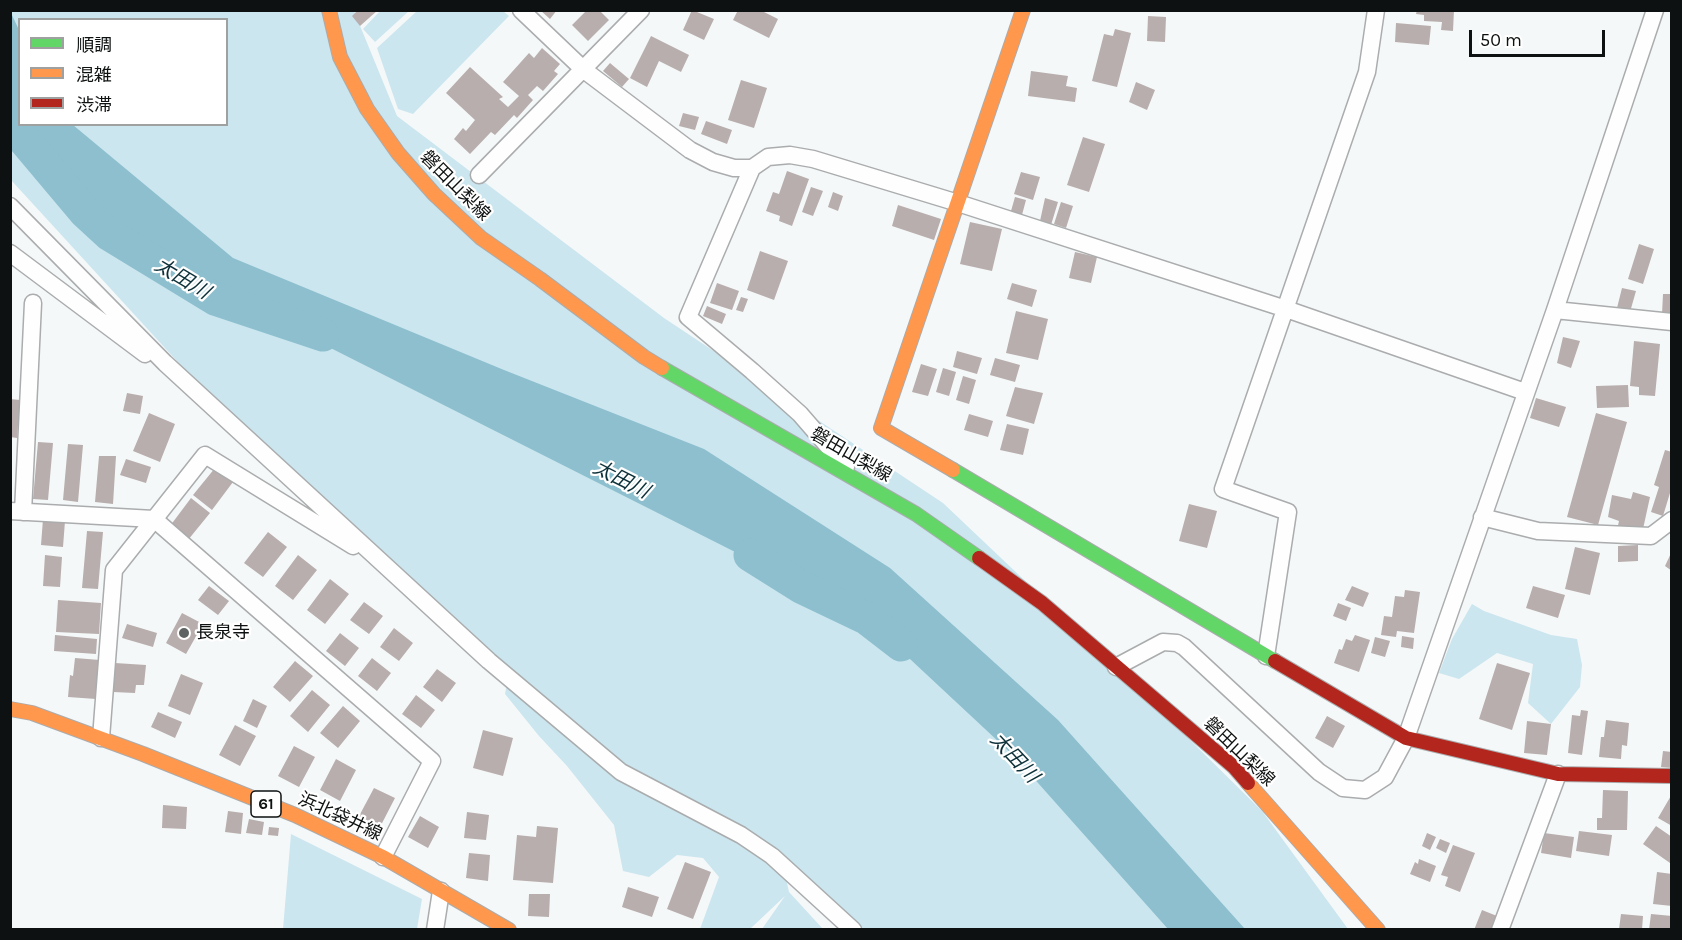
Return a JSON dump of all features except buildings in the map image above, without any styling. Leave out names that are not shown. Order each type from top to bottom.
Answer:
[{"type":"main road","name":"磐田山梨線","points":[[329,10],[340,57],[367,109],[412,170],[481,238],[644,357],[916,514],[1042,603],[1234,767],[1378,930]]},
{"type":"main road","points":[[1023,10],[881,428],[1406,738],[1558,774],[1671,776]]},
{"type":"main road","name":"浜北袋井線","points":[[10,709],[32,713],[100,738],[295,815],[383,857],[509,930]]},
{"type":"street","points":[[521,10],[584,70],[690,150],[713,162],[734,168],[752,168]]},
{"type":"street","points":[[479,175],[641,10]]},
{"type":"street","points":[[1266,656],[1288,512],[1223,489],[1367,72],[1376,10]]},
{"type":"street","points":[[1116,667],[1163,642],[1177,643],[1184,646],[1320,772],[1343,789],[1365,790],[1385,777],[1406,738],[1555,310],[1655,10]]},
{"type":"street","points":[[863,482],[837,458],[800,414],[688,317],[752,168],[768,157],[790,155],[813,159],[958,203],[1286,309],[1526,392]]},
{"type":"street","points":[[10,206],[165,363],[489,661],[621,772],[741,835],[772,856],[853,930]]},
{"type":"street","points":[[10,254],[145,354],[165,363]]},
{"type":"street","points":[[33,303],[17,511],[154,519],[432,760],[383,857]]},
{"type":"street","points":[[1555,310],[1671,322]]},
{"type":"street","points":[[100,738],[114,570],[205,455],[385,565]]},
{"type":"street","points":[[1482,517],[1539,531],[1651,536],[1671,520]]},
{"type":"street","points":[[1500,930],[1558,774]]},
{"type":"street","points":[[435,930],[441,891]]},
{"type":"shaded area","points":[[11,11],[354,11],[397,116],[664,318],[943,503],[1116,667],[1262,811],[1348,929],[849,929],[784,869],[789,892],[823,929],[762,929],[785,896],[750,929],[700,929],[719,877],[703,858],[677,855],[649,877],[623,871],[614,825],[505,694],[507,683],[611,763],[241,431],[11,180]]},
{"type":"shaded area","points":[[380,11],[409,11],[375,42],[363,29]]},
{"type":"shaded area","points":[[417,11],[503,11],[509,16],[413,114],[398,109],[377,48]]},
{"type":"shaded area","points":[[1472,604],[1484,611],[1551,635],[1577,639],[1582,665],[1580,687],[1551,724],[1528,703],[1533,664],[1497,653],[1459,679],[1439,673],[1452,639]]},
{"type":"shaded area","points":[[291,834],[422,899],[417,929],[283,929]]},
{"type":"water","points":[[11,13],[18,28],[18,126],[74,126],[233,258],[504,370],[704,449],[890,568],[1058,720],[1245,929],[1168,929],[1014,756],[866,618],[281,323],[165,269],[85,212],[11,123]]},
{"type":"waterway","name":"太田川","points":[[10,123],[85,212],[110,235],[215,299],[323,335]]},
{"type":"waterway","name":"太田川","points":[[750,555],[801,587],[866,618],[901,645]]},
{"type":"traffic: fast","points":[[662,368],[916,514],[979,558]]},
{"type":"traffic: fast","points":[[953,470],[1275,661]]},
{"type":"traffic: slow","points":[[329,10],[340,57],[367,109],[398,153],[434,194],[481,238],[662,368]]},
{"type":"traffic: slow","points":[[953,470],[881,428],[1023,10]]},
{"type":"traffic: slow","points":[[10,709],[32,713],[143,754],[295,815],[383,857],[509,930]]},
{"type":"traffic: slow","points":[[1248,783],[1378,930]]},
{"type":"traffic: jam","points":[[979,558],[1042,603],[1234,767],[1248,783]]},
{"type":"traffic: jam","points":[[1275,661],[1406,738],[1558,774],[1672,776]]},
{"type":"place","name":"長泉寺","points":[[184,633]]}]
